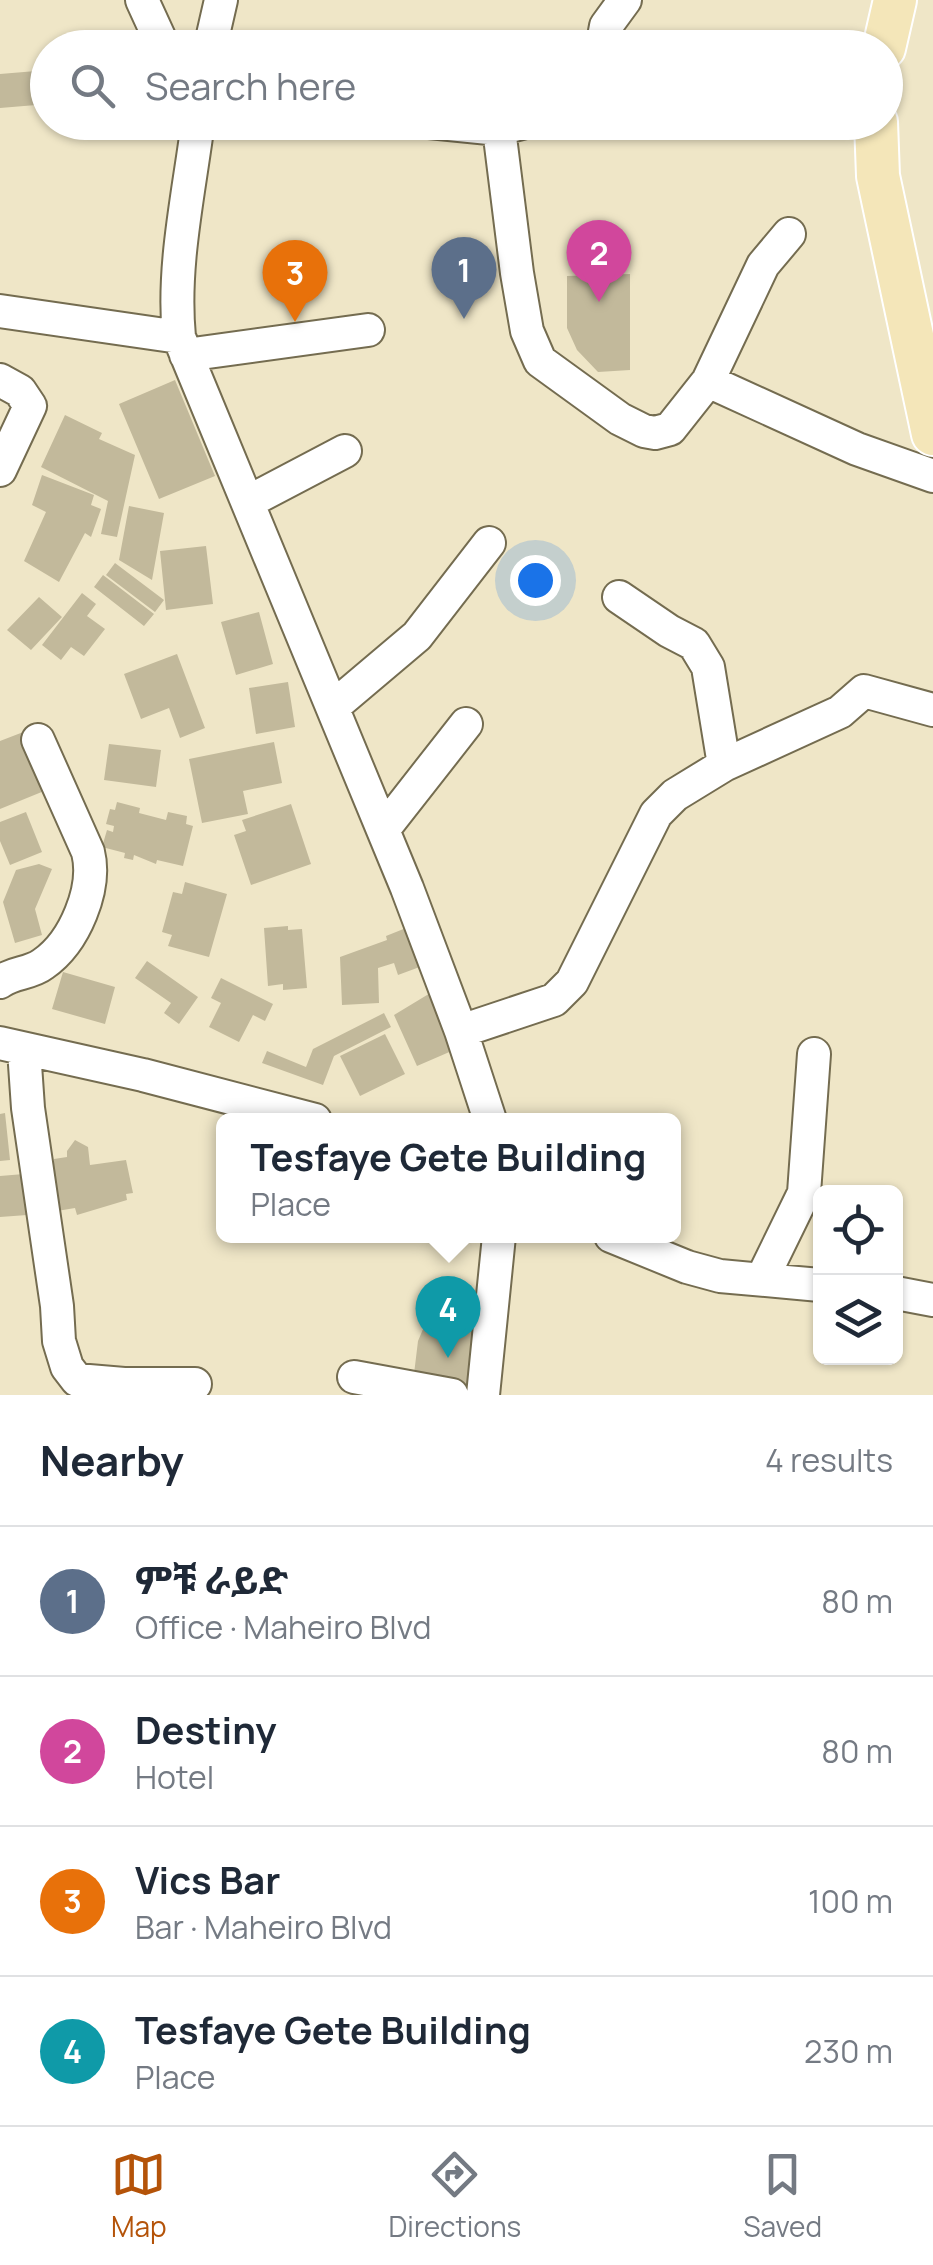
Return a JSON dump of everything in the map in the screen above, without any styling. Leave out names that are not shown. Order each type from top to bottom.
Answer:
[{"type":"main road","points":[[888,30],[894,0]]},
{"type":"main road","points":[[877,140],[878,176],[933,434]]},
{"type":"street","points":[[142,0],[156,30]]},
{"type":"street","points":[[214,30],[221,0]]},
{"type":"street","points":[[605,30],[625,0]]},
{"type":"street","points":[[196,140],[178,270],[176,307],[182,346],[383,830],[462,1031],[488,1113]]},
{"type":"street","points":[[512,140],[517,273],[527,330],[540,360],[620,419],[655,433],[670,429],[708,381],[763,265],[790,234]]},
{"type":"street","points":[[0,311],[182,346],[368,330]]},
{"type":"street","points":[[0,380],[20,391],[30,406],[0,470]]},
{"type":"street","points":[[708,381],[857,449],[933,476]]},
{"type":"street","points":[[248,502],[346,452]]},
{"type":"street","points":[[333,707],[417,636],[489,544]]},
{"type":"street","points":[[618,597],[694,644],[708,667],[724,765]]},
{"type":"street","points":[[462,1031],[554,1000],[572,982],[656,814],[674,795],[724,765],[840,712],[864,691],[933,710]]},
{"type":"street","points":[[383,830],[466,724]]},
{"type":"street","points":[[2,972],[28,972],[45,963],[63,945],[91,887],[93,870],[88,852],[38,740]]},
{"type":"street","points":[[195,1384],[77,1380],[67,1367],[59,1341],[28,1108],[12,1046],[287,1113]]},
{"type":"street","points":[[762,1279],[804,1192],[814,1054]]},
{"type":"street","points":[[483,1395],[497,1243]]},
{"type":"street","points":[[628,1243],[687,1268],[720,1276],[813,1284]]},
{"type":"street","points":[[903,1294],[933,1300]]},
{"type":"street","points":[[354,1377],[452,1395]]},
{"type":"building","points":[[30,72],[30,106],[0,108],[0,74]]},
{"type":"building","points":[[630,274],[630,370],[598,372],[577,350],[567,328],[567,276]]},
{"type":"building","points":[[175,380],[215,476],[159,499],[119,404]]},
{"type":"building","points":[[65,415],[102,433],[99,439],[135,455],[117,537],[101,534],[108,501],[41,467]]},
{"type":"building","points":[[42,475],[94,495],[91,505],[101,509],[91,537],[85,533],[59,582],[24,561],[46,512],[32,505]]},
{"type":"building","points":[[129,506],[164,513],[152,580],[119,560]]},
{"type":"building","points":[[206,546],[213,604],[166,610],[160,551]]},
{"type":"building","points":[[115,563],[164,600],[155,612],[106,575]]},
{"type":"building","points":[[103,575],[154,614],[144,626],[94,587]]},
{"type":"building","points":[[82,593],[96,604],[87,616],[105,629],[84,656],[71,647],[61,660],[42,645]]},
{"type":"building","points":[[39,597],[62,617],[31,650],[7,630]]},
{"type":"building","points":[[259,612],[273,664],[236,675],[221,622]]},
{"type":"building","points":[[177,654],[205,728],[180,738],[169,708],[141,719],[124,674]]},
{"type":"building","points":[[288,682],[295,727],[256,734],[249,688]]},
{"type":"building","points":[[26,731],[49,789],[0,809],[0,741]]},
{"type":"building","points":[[274,742],[282,783],[243,791],[248,814],[202,823],[189,759]]},
{"type":"building","points":[[109,744],[161,750],[156,787],[104,780]]},
{"type":"building","points":[[117,802],[166,820],[168,812],[187,816],[186,824],[193,826],[183,866],[157,860],[156,864],[134,855],[133,860],[124,858],[125,853],[102,847],[107,830],[113,832],[114,826],[106,824],[110,809],[115,810]]},
{"type":"building","points":[[291,804],[311,864],[251,885],[234,835],[246,831],[242,820]]},
{"type":"building","points":[[26,812],[42,852],[10,865],[0,841],[0,822]]},
{"type":"building","points":[[39,864],[52,869],[35,909],[42,935],[15,943],[3,902],[16,870]]},
{"type":"building","points":[[185,882],[227,894],[209,957],[168,946],[172,935],[162,932],[173,892],[182,894]]},
{"type":"building","points":[[288,926],[288,930],[302,929],[307,988],[283,990],[283,984],[268,986],[264,928]]},
{"type":"building","points":[[411,926],[425,965],[398,975],[394,963],[378,968],[379,1003],[342,1005],[340,957],[387,940],[386,936]]},
{"type":"building","points":[[147,961],[198,997],[179,1024],[164,1013],[171,1003],[135,978]]},
{"type":"building","points":[[63,972],[115,987],[105,1024],[52,1009]]},
{"type":"building","points":[[221,978],[273,1004],[265,1021],[253,1015],[239,1042],[209,1027],[221,1003],[211,998]]},
{"type":"building","points":[[432,992],[454,1050],[417,1066],[394,1015]]},
{"type":"building","points":[[384,1013],[391,1027],[334,1056],[323,1085],[262,1063],[267,1051],[306,1067],[313,1049]]},
{"type":"building","points":[[385,1034],[405,1074],[360,1096],[340,1056]]},
{"type":"building","points":[[5,1113],[10,1160],[0,1161],[0,1114]]},
{"type":"building","points":[[75,1140],[88,1147],[90,1165],[126,1160],[133,1193],[126,1194],[127,1200],[77,1215],[75,1208],[57,1211],[51,1175],[54,1159],[67,1157]]},
{"type":"building","points":[[24,1174],[27,1215],[0,1217],[0,1176]]},
{"type":"building","points":[[432,1308],[481,1329],[476,1394],[414,1374],[418,1341]]},
{"type":"place","name":"Destiny","points":[[599,302]]},
{"type":"place","name":"ምቹ ራይድ","points":[[464,319]]},
{"type":"place","name":"Vics Bar","points":[[295,322]]},
{"type":"place","name":"Tesfaye Gete Building","points":[[448,1358]]}]
